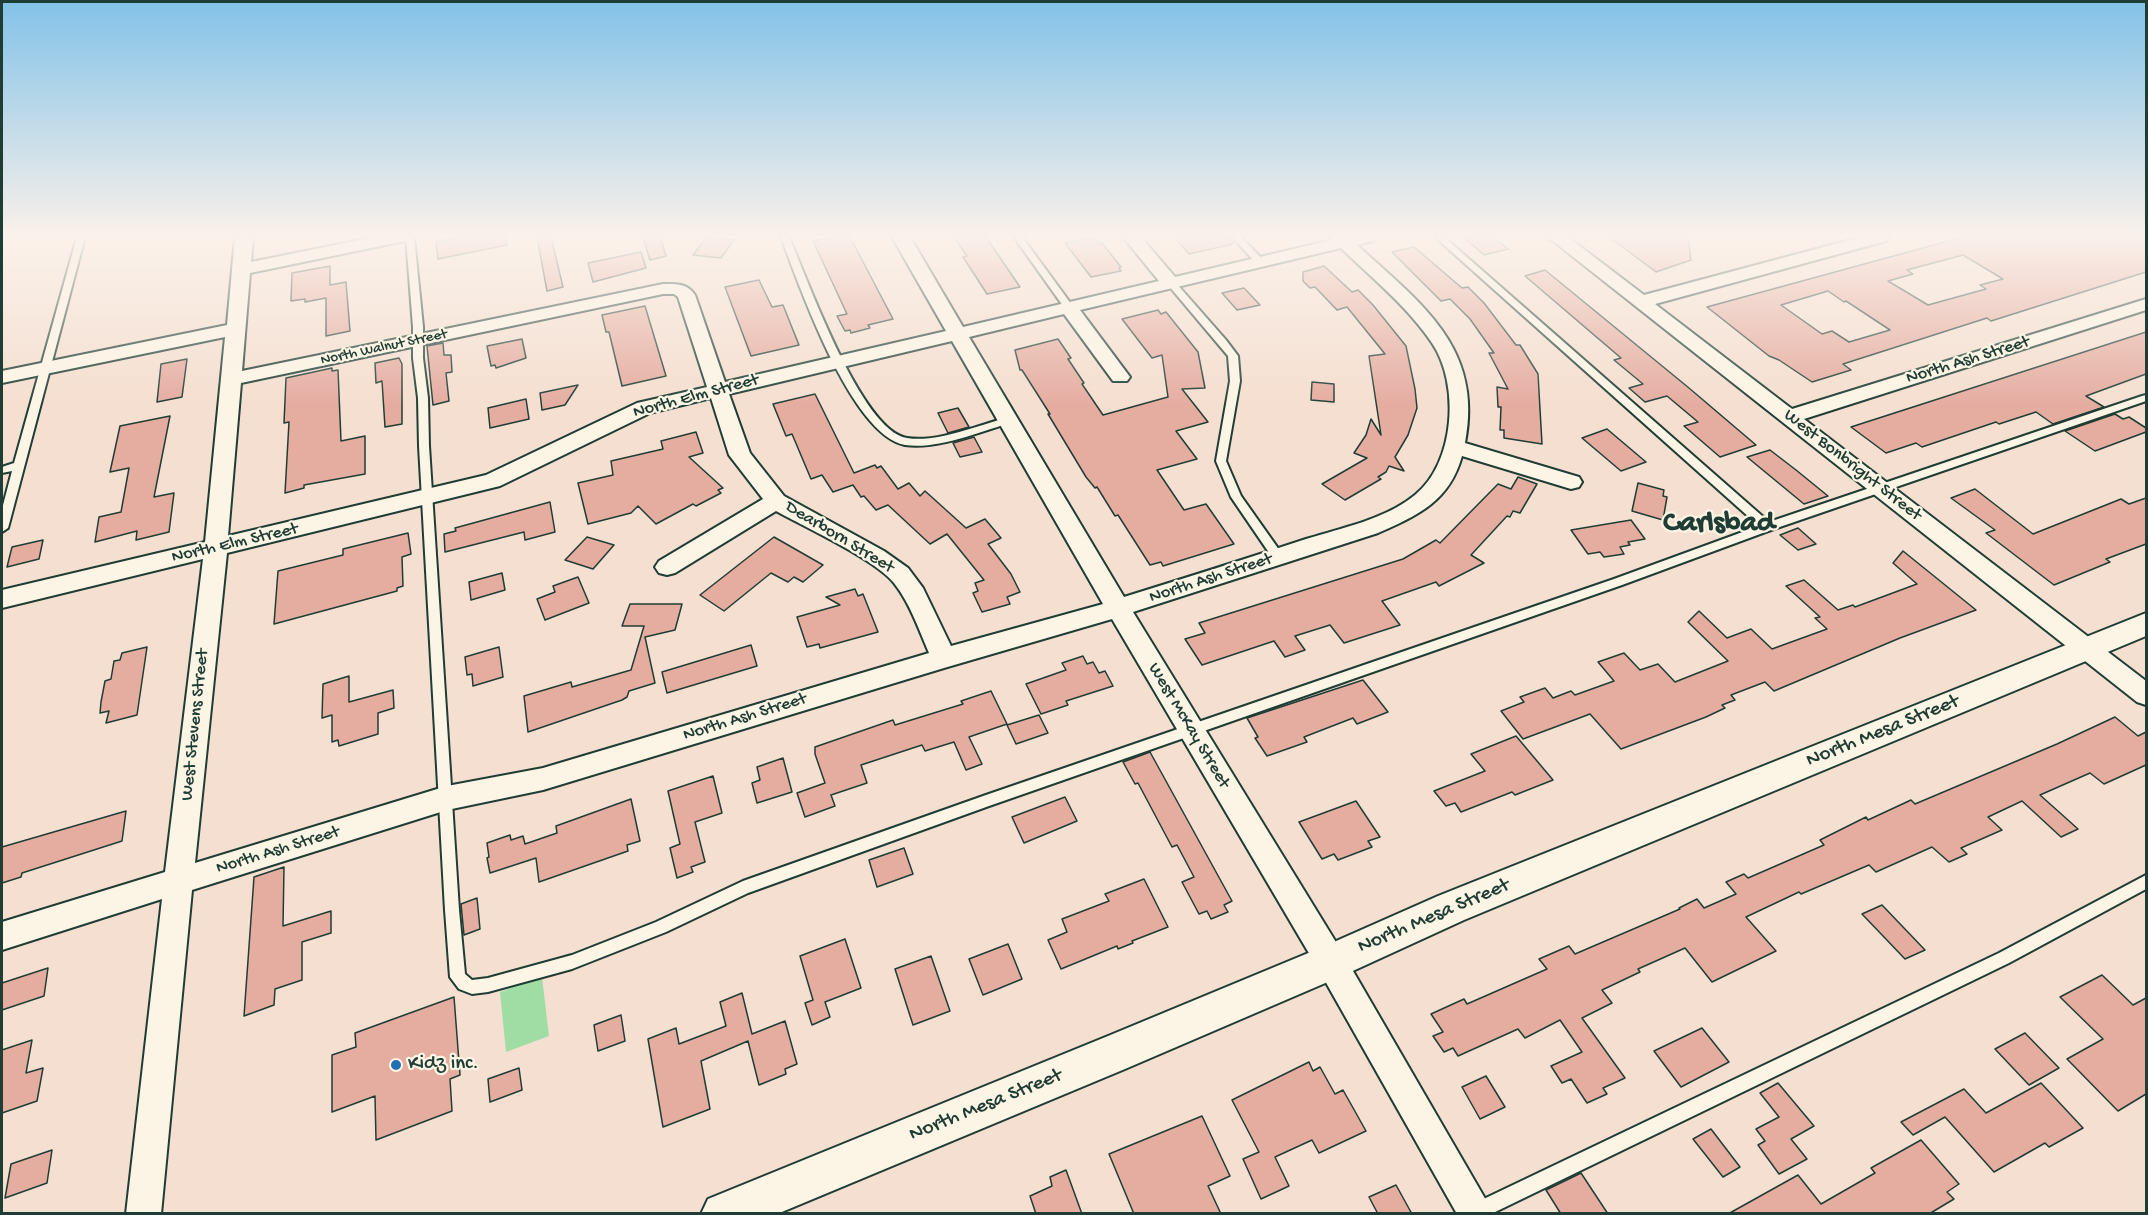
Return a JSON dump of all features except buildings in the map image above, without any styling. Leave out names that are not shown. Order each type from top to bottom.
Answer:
[{"type":"street","name":"West Stevens Street","points":[[143,1214],[216,548],[240,294]]},
{"type":"street","name":"North Walnut Street","points":[[231,379],[641,294]]},
{"type":"street","name":"Dearborn Street","points":[[684,294],[740,455],[776,501],[876,557],[900,574],[911,588],[944,658]]},
{"type":"street","name":"West McKay Street","points":[[935,294],[1189,729],[1331,962],[1474,1213]]},
{"type":"street","name":"North Elm Street","points":[[2,599],[492,481],[517,471],[587,434],[644,408],[1130,294]]},
{"type":"street","name":"North Ash Street","points":[[2,936],[447,798],[543,779],[944,658],[1119,608],[1370,527],[1409,510],[1430,495],[1443,477],[1458,430],[1459,404],[1451,360],[1442,344],[1401,294]]},
{"type":"street","name":"West Bonbright Street","points":[[1629,294],[2146,695]]},
{"type":"street","points":[[1640,302],[1671,294]]},
{"type":"street","name":"North Ash Street","points":[[1788,417],[2146,304]]},
{"type":"street","points":[[1069,308],[1120,377]]},
{"type":"street","points":[[2,377],[236,329]]},
{"type":"street","points":[[1454,447],[1571,482]]},
{"type":"street","points":[[667,567],[776,501]]},
{"type":"street","name":"North Mesa Street","points":[[723,1214],[1331,962],[1451,908],[2146,624]]},
{"type":"lane","points":[[2,528],[65,294]]},
{"type":"lane","points":[[414,294],[458,977],[464,984],[472,987],[488,985],[572,962],[661,927],[743,888],[1189,729],[1618,582],[1767,527],[2146,398]]},
{"type":"lane","points":[[810,294],[840,361],[876,422],[897,439],[911,443],[931,440],[1009,420]]},
{"type":"lane","points":[[1059,294],[1069,308]]},
{"type":"lane","points":[[1181,294],[1233,356],[1235,381],[1221,461],[1236,497],[1278,557]]},
{"type":"lane","points":[[1503,294],[1767,527]]},
{"type":"lane","points":[[2,470],[18,466]]},
{"type":"lane","points":[[1474,1213],[2004,958],[2146,882]]},
{"type":"green space","points":[[542,977],[549,1036],[506,1052],[500,992]]},
{"type":"place","name":"Kidz inc.","points":[[396,1065]]},
{"type":"district","name":"Carlsbad","points":[[1719,525]]}]
